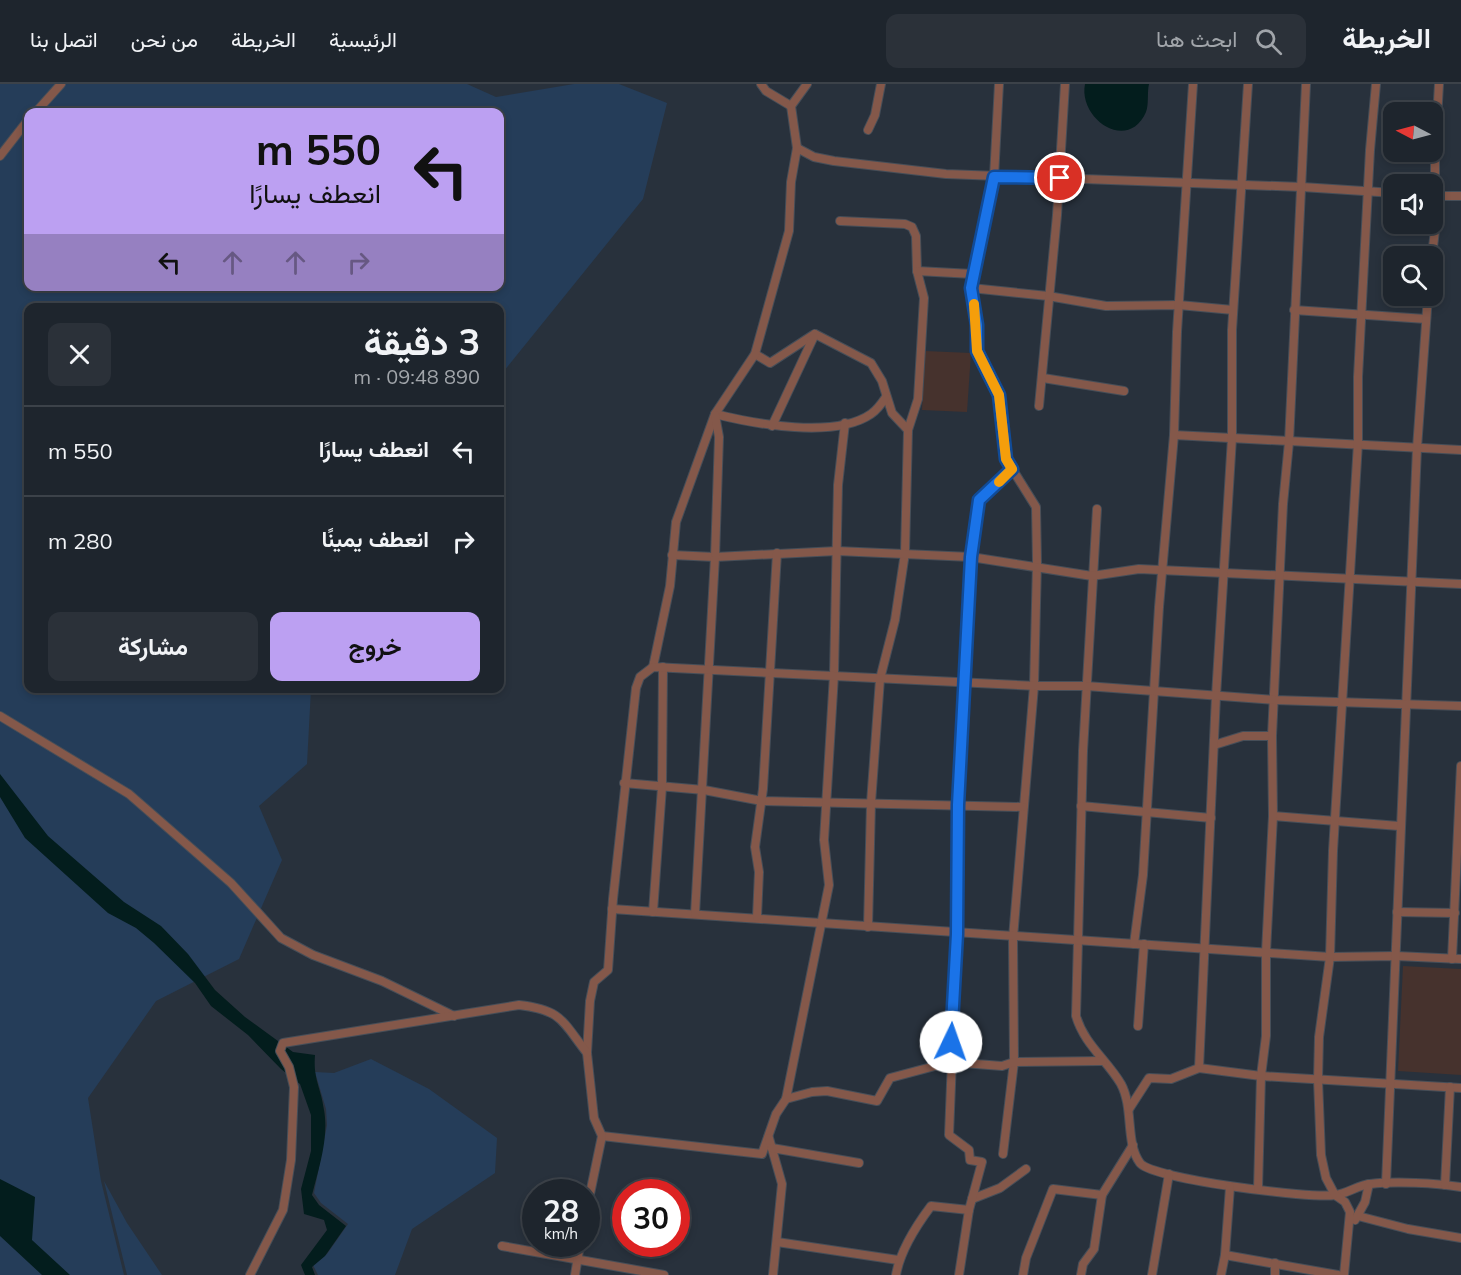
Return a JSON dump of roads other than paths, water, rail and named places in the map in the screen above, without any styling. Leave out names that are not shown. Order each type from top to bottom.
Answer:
[{"type":"street","points":[[40,108],[61,84]]},
{"type":"street","points":[[761,84],[766,91],[791,106]]},
{"type":"street","points":[[653,667],[670,586],[676,522],[715,414],[754,354],[789,231],[791,182],[797,148],[791,106],[807,84]]},
{"type":"street","points":[[868,130],[875,115],[881,84]]},
{"type":"street","points":[[999,84],[994,177],[971,288],[977,325],[977,351],[999,395],[1006,459],[1036,507],[1037,569],[1034,686],[1013,938],[1014,1062],[1003,1154]]},
{"type":"street","points":[[1040,406],[1060,178],[1065,84]]},
{"type":"street","points":[[1134,944],[1143,875],[1153,690],[1174,435],[1179,305],[1193,84]]},
{"type":"street","points":[[1199,1068],[1216,696],[1232,438],[1233,310],[1248,84]]},
{"type":"street","points":[[1258,1189],[1261,1076],[1266,1036],[1266,952],[1273,816],[1272,736],[1282,504],[1289,442],[1306,84]]},
{"type":"street","points":[[1344,1275],[1351,1226],[1348,1208],[1335,1195],[1326,1178],[1321,1155],[1319,1037],[1330,957],[1335,820],[1358,443],[1362,313],[1376,84]]},
{"type":"street","points":[[1435,174],[1439,84]]},
{"type":"street","points":[[0,156],[24,125]]},
{"type":"street","points":[[797,148],[814,157],[834,161],[994,177],[1302,187],[1383,193]]},
{"type":"street","points":[[1443,196],[1461,196]]},
{"type":"street","points":[[840,220],[912,227],[916,236],[917,271],[924,292],[918,399],[908,430],[905,553],[895,620],[880,679],[871,803],[868,927]]},
{"type":"street","points":[[917,271],[973,274]]},
{"type":"street","points":[[971,288],[1048,296],[1106,306],[1179,305],[1233,310]]},
{"type":"street","points":[[1386,1184],[1399,826],[1413,581],[1417,448],[1427,306]]},
{"type":"street","points":[[1294,310],[1426,319]]},
{"type":"street","points":[[754,354],[770,363],[815,334]]},
{"type":"street","points":[[815,334],[871,363],[878,370],[892,413],[908,430]]},
{"type":"street","points":[[772,426],[815,334]]},
{"type":"street","points":[[1043,378],[1124,391]]},
{"type":"street","points":[[715,414],[772,426],[794,428],[845,423],[869,416],[886,397]]},
{"type":"street","points":[[695,914],[704,790],[715,556],[719,437],[715,414]]},
{"type":"street","points":[[602,1136],[762,1154],[776,1114],[786,1099],[829,885],[824,840],[825,804],[834,675],[838,485],[845,423]]},
{"type":"street","points":[[1174,435],[1461,450]]},
{"type":"street","points":[[959,1275],[969,1210],[982,1162],[970,1160],[969,1150],[949,1135],[957,934],[958,805],[971,557],[979,500],[1012,469]]},
{"type":"street","points":[[1097,509],[1081,806],[1076,1016],[1086,1039],[1121,1085],[1129,1109],[1133,1145],[1141,1165],[1169,1174],[1230,1187],[1335,1195],[1369,1184],[1461,1186]]},
{"type":"street","points":[[672,555],[715,556],[837,551],[905,553],[971,557],[1092,576],[1139,569],[1461,584]]},
{"type":"street","points":[[757,917],[759,872],[755,847],[762,801],[777,553]]},
{"type":"street","points":[[593,1179],[602,1136],[594,1118],[586,1053],[594,982],[608,970],[624,783],[636,688],[640,677],[653,667],[1034,686],[1086,686],[1275,700],[1461,706]]},
{"type":"street","points":[[653,912],[662,787],[663,667]]},
{"type":"street","points":[[0,716],[129,794],[231,883],[281,938],[313,955],[382,981],[454,1016]]},
{"type":"street","points":[[1214,745],[1243,736],[1272,736]]},
{"type":"street","points":[[612,909],[757,917],[1013,938],[1144,944],[1330,957],[1396,956],[1457,959],[1455,913],[1461,766]]},
{"type":"street","points":[[624,783],[704,790],[762,801],[1023,807]]},
{"type":"street","points":[[1081,806],[1211,818]]},
{"type":"street","points":[[1273,816],[1399,826]]},
{"type":"street","points":[[1397,912],[1455,913]]},
{"type":"street","points":[[1138,1026],[1144,944]]},
{"type":"street","points":[[250,1275],[283,1210],[291,1160],[294,1087],[289,1067],[280,1051],[283,1043],[519,1005],[544,1008],[560,1018],[586,1053]]},
{"type":"street","points":[[786,1099],[812,1092],[827,1091],[877,1101],[890,1078],[951,1062],[1002,1066],[1014,1062],[1103,1061]]},
{"type":"street","points":[[1129,1109],[1149,1078],[1171,1079],[1199,1068],[1261,1076],[1461,1088]]},
{"type":"street","points":[[1445,1185],[1450,1087]]},
{"type":"street","points":[[769,1137],[782,1184],[774,1275]]},
{"type":"street","points":[[1081,1275],[1083,1264],[1094,1249],[1102,1195],[1133,1145]]},
{"type":"street","points":[[772,1148],[860,1163]]},
{"type":"street","points":[[972,1199],[1000,1188],[1026,1169]]},
{"type":"street","points":[[1152,1275],[1169,1174]]},
{"type":"street","points":[[1351,1226],[1358,1216],[1369,1184]]},
{"type":"street","points":[[1221,1275],[1225,1255],[1230,1187]]},
{"type":"street","points":[[1023,1275],[1026,1258],[1053,1189],[1102,1195]]},
{"type":"street","points":[[896,1275],[898,1260],[917,1224],[931,1206],[969,1210]]},
{"type":"street","points":[[1358,1216],[1408,1229],[1461,1238]]},
{"type":"street","points":[[777,1242],[898,1260]]},
{"type":"street","points":[[502,1246],[522,1249]]},
{"type":"street","points":[[1225,1255],[1338,1275]]},
{"type":"street","points":[[575,1275],[577,1257],[664,1275]]},
{"type":"street","points":[[1275,1263],[1275,1275]]}]
